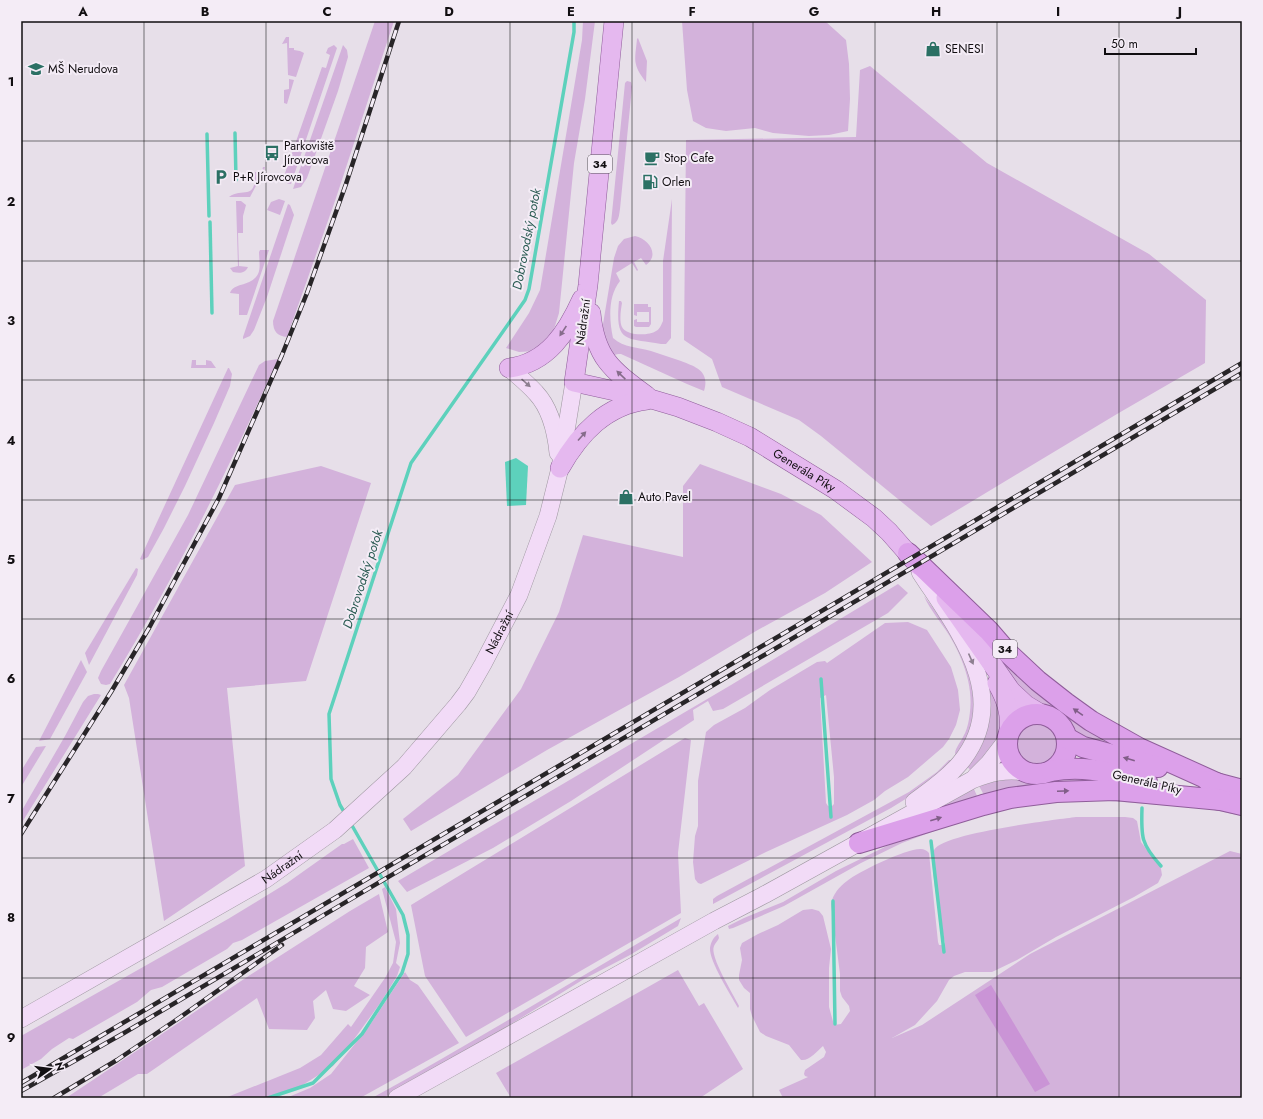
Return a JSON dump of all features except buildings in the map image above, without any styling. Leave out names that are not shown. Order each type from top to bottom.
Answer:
[{"type":"highway","name":"34","points":[[908,553],[990,632],[1008,653],[1038,681],[1066,703],[1090,721],[1221,792]]},
{"type":"highway","points":[[1008,736],[1014,723],[1022,717],[1031,714],[1041,714]]},
{"type":"highway","name":"34","points":[[1041,714],[1050,716],[1058,722],[1067,738]]},
{"type":"highway","name":"34","points":[[1008,736],[1007,750],[1010,760],[1016,767],[1024,772],[1033,774],[1042,774],[1051,771]]},
{"type":"highway","name":"Generála Píky","points":[[1067,738],[1083,747],[1221,792],[1242,805]]},
{"type":"highway","points":[[1051,771],[1059,765],[1064,757],[1067,748],[1067,738]]},
{"type":"highway","name":"Generála Píky","points":[[1051,771],[1067,768],[1085,768],[1221,792],[1242,790]]},
{"type":"highway","points":[[859,843],[1010,798],[1056,792],[1115,790],[1221,792]]},
{"type":"main road","name":"Nádražní","points":[[21,1019],[266,879],[335,830],[409,761],[458,704],[480,669],[518,595],[548,516],[560,468],[588,285],[614,21]]},
{"type":"main road","points":[[509,368],[517,367],[533,361],[552,348],[573,316],[588,285]]},
{"type":"main road","points":[[588,285],[592,329],[600,351],[614,369],[651,400]]},
{"type":"main road","points":[[509,368],[536,393],[547,411],[556,437],[560,468]]},
{"type":"main road","name":"Generála Píky","points":[[574,382],[678,407],[717,422],[750,437],[836,490],[874,518],[889,532],[937,586],[960,616],[1011,691],[1026,705],[1041,714]]},
{"type":"main road","points":[[560,468],[578,440],[598,420],[614,410],[626,405],[651,400]]},
{"type":"main road","points":[[859,843],[942,781],[960,763],[972,745],[979,728],[982,714],[983,698],[981,684],[967,649],[952,622],[908,553]]},
{"type":"main road","name":"Generála Píky","points":[[978,644],[1007,704],[1010,718],[1008,736]]},
{"type":"main road","points":[[972,780],[990,764],[1008,736]]},
{"type":"main road","points":[[397,1098],[714,921],[972,780],[984,775],[1004,771],[1012,770],[1024,772]]},
{"type":"shaded area","points":[[375,21],[394,21],[336,198],[287,337],[276,332],[273,321]]},
{"type":"shaded area","points":[[583,21],[595,21],[585,99],[574,163],[559,313],[550,337],[535,351],[519,352],[506,348],[529,313],[540,290],[582,40]]},
{"type":"shaded area","points":[[682,21],[825,21],[846,40],[849,64],[850,99],[848,131],[829,135],[809,136],[773,133],[755,128],[726,131],[706,128],[693,121],[687,90]]},
{"type":"shaded area","points":[[286,37],[289,37],[289,48],[294,48],[294,50],[304,53],[296,77],[288,75],[287,43],[282,44]]},
{"type":"shaded area","points":[[638,38],[647,61],[646,82],[636,66]]},
{"type":"shaded area","points":[[334,45],[337,48],[291,184],[287,183],[284,176],[322,67],[326,68],[330,55],[326,53],[328,48]]},
{"type":"shaded area","points":[[343,45],[347,50],[348,57],[338,91],[307,178],[301,187],[293,189]]},
{"type":"shaded area","points":[[870,66],[987,163],[1149,254],[1206,300],[1205,363],[931,526],[821,436],[799,420],[722,387],[712,359],[684,340],[686,140],[856,137],[860,70]]},
{"type":"shaded area","points":[[289,79],[294,80],[287,104],[284,103],[284,90],[289,89]]},
{"type":"shaded area","points":[[627,81],[631,82],[632,87],[620,209],[617,220],[612,225],[625,83]]},
{"type":"shaded area","points":[[263,167],[265,167],[264,171],[250,197],[229,197],[234,194],[248,192],[251,190],[255,181],[255,172],[262,171]]},
{"type":"shaded area","points":[[279,199],[285,201],[280,215],[267,210],[271,202]]},
{"type":"shaded area","points":[[672,199],[671,338],[666,344],[631,339],[625,336],[619,325],[619,301],[622,303],[620,315],[621,324],[624,330],[628,332],[633,334],[653,333],[660,327],[663,321],[663,261]]},
{"type":"shaded area","points":[[236,201],[241,201],[246,205],[243,216],[243,233],[238,233],[239,266],[248,267],[244,272],[240,273],[233,272],[230,268],[238,266]]},
{"type":"shaded area","points":[[288,204],[290,205],[294,215],[267,297],[254,330],[250,336],[243,339],[243,337]]},
{"type":"shaded area","points":[[635,236],[645,240],[651,248],[652,257],[646,265],[641,258],[634,262],[638,270],[637,271],[632,263],[616,273],[620,281],[613,294],[610,308],[613,338],[622,344],[655,352],[692,365],[703,374],[705,379],[704,391],[621,354],[611,356],[602,330],[614,258],[618,246],[624,239]]},
{"type":"shaded area","points":[[260,250],[269,250],[247,315],[239,315],[239,294],[230,293],[235,287],[251,281],[258,274]]},
{"type":"shaded area","points":[[634,304],[648,304],[648,307],[651,307],[651,324],[649,327],[634,326],[634,320],[637,319],[637,322],[649,322],[649,312],[637,312],[637,316],[634,315]]},
{"type":"shaded area","points":[[278,359],[240,442],[178,565],[134,645],[110,684],[101,684],[98,678],[101,671],[188,515],[259,365],[265,361]]},
{"type":"shaded area","points":[[192,360],[196,360],[196,365],[206,365],[206,360],[211,361],[216,368],[191,368]]},
{"type":"shaded area","points":[[228,368],[232,374],[230,386],[214,423],[164,528],[148,557],[142,560],[140,559]]},
{"type":"shaded area","points":[[516,458],[528,466],[526,505],[507,506],[505,462]]},
{"type":"shaded area","points":[[700,464],[781,494],[821,515],[872,562],[825,593],[756,631],[679,677],[547,750],[411,831],[403,819],[458,775],[521,689],[559,612],[583,535],[683,557],[683,486]]},
{"type":"shaded area","points":[[321,466],[371,483],[306,681],[227,688],[245,866],[164,921],[129,698],[124,685],[235,485]]},
{"type":"shaded area","points":[[136,568],[138,569],[137,575],[89,665],[85,653]]},
{"type":"shaded area","points":[[898,584],[908,593],[888,613],[723,709],[713,711],[708,701],[693,710],[694,720],[571,801],[493,848],[407,892],[398,881],[731,685]]},
{"type":"shaded area","points":[[924,596],[949,629],[965,655],[976,705],[970,733],[956,756],[955,753],[957,747],[965,733],[969,721],[971,697],[967,676],[964,665],[946,630],[929,606]]},
{"type":"shaded area","points":[[908,622],[927,630],[951,667],[958,690],[960,710],[956,725],[949,739],[943,747],[908,777],[885,791],[874,800],[847,815],[701,884],[698,883],[695,879],[693,862],[695,836],[698,826],[698,781],[706,732],[714,725],[745,708],[770,690],[817,662],[825,661],[827,663],[885,623]],"holes":[[[826,695],[834,777],[834,804],[831,807],[826,803],[820,698]]]},
{"type":"shaded area","points":[[987,641],[1105,737],[1101,745],[1072,733],[1063,720],[1056,714],[1019,692]]},
{"type":"shaded area","points":[[81,660],[87,672],[50,739],[39,741]]},
{"type":"shaded area","points":[[984,676],[992,688],[1002,710],[1000,732],[990,751],[971,771],[966,765]]},
{"type":"shaded area","points":[[94,694],[101,695],[21,824],[21,812],[83,702],[88,696]]},
{"type":"shaded area","points":[[1036,723],[1051,729],[1057,744],[1051,759],[1036,765],[1021,759],[1015,744],[1021,729]]},
{"type":"shaded area","points":[[685,738],[691,740],[678,853],[681,913],[466,1037],[425,976],[411,905]]},
{"type":"shaded area","points":[[46,746],[21,787],[21,771],[36,747]]},
{"type":"shaded area","points":[[949,760],[954,762],[912,795],[891,808],[713,904],[713,899],[717,896],[909,792],[937,772]]},
{"type":"shaded area","points":[[1015,776],[1034,782],[1052,777],[1092,776],[1091,784],[985,797],[978,784]]},
{"type":"shaded area","points":[[973,787],[978,798],[926,814]]},
{"type":"shaded area","points":[[1125,797],[1170,801],[1242,813],[1242,816],[1209,809],[1098,800]]},
{"type":"shaded area","points":[[982,811],[983,816],[961,821],[902,843],[861,863],[784,906],[729,929],[728,926],[783,902],[836,871],[905,837]]},
{"type":"shaded area","points":[[1076,817],[1125,817],[1133,818],[1137,821],[1141,842],[1160,863],[1162,875],[1158,883],[1056,937],[1017,960],[992,972],[965,972],[954,976],[949,980],[937,1001],[915,1025],[892,1038],[922,1025],[1030,954],[1230,851],[1242,854],[1242,1098],[783,1098],[779,1090],[808,1077],[804,1074],[805,1070],[824,1057],[826,1052],[823,1046],[807,1059],[801,1060],[789,1045],[760,1032],[750,1009],[750,993],[744,988],[739,980],[742,960],[740,948],[742,943],[778,925],[803,910],[812,909],[819,911],[823,916],[831,949],[829,968],[829,1007],[834,1025],[841,1024],[850,1011],[849,1006],[842,997],[840,991],[840,974],[831,904],[835,894],[844,883],[861,872],[894,856],[914,850],[926,850],[929,853],[938,942],[939,945],[943,945],[945,943],[934,880],[934,850],[942,844],[957,838],[977,833],[1024,824]]},
{"type":"shaded area","points":[[353,839],[369,868],[242,940],[233,943],[227,949],[162,987],[151,990],[137,1002],[73,1039],[69,1038],[52,1049],[41,1059],[21,1070],[21,1036],[228,919],[287,883],[342,844]]},
{"type":"shaded area","points":[[385,887],[396,909],[400,943],[396,963],[400,967],[397,976],[381,1002],[344,1053],[333,1066],[301,1086],[266,1098],[225,1098],[300,1068],[321,1055],[348,1024],[351,1027],[385,978],[393,963],[396,942],[382,889]]},
{"type":"shaded area","points":[[379,894],[388,932],[366,947],[365,968],[354,986],[370,995],[346,1011],[333,1009],[326,990],[313,1001],[315,1018],[307,1030],[269,1029],[257,998],[147,1074],[138,1074],[98,1098],[66,1098],[250,975]]},
{"type":"shaded area","points":[[681,918],[678,926],[630,955],[584,979],[479,1044],[383,1098],[372,1098],[489,1031]]},
{"type":"shaded area","points":[[718,934],[719,938],[713,951],[718,966],[739,1006],[738,1008],[713,961],[711,954],[710,948],[712,942]]},
{"type":"shaded area","points":[[678,970],[699,1006],[704,1003],[743,1069],[700,1098],[511,1098],[496,1073]]},
{"type":"shaded area","points":[[405,972],[410,980],[418,985],[459,1043],[360,1098],[286,1098],[310,1088],[331,1074],[370,1025]]},
{"type":"shaded area","points":[[991,985],[1050,1084],[1035,1092],[975,995]]},
{"type":"waterway","name":"Dobrovodský potok","points":[[346,815],[340,805],[331,779],[329,714],[411,463],[525,300],[529,289],[574,32],[574,21]]},
{"type":"waterway","points":[[235,133],[236,180]]},
{"type":"waterway","points":[[207,134],[209,216]]},
{"type":"waterway","points":[[210,222],[212,313]]},
{"type":"waterway","points":[[821,679],[831,817]]},
{"type":"waterway","points":[[1142,808],[1142,833],[1144,840],[1149,852],[1161,866]]},
{"type":"waterway","name":"Dobrovodský potok","points":[[268,1098],[313,1083],[362,1034],[402,973],[408,954],[408,935],[403,915],[350,822]]},
{"type":"waterway","points":[[931,841],[944,952]]},
{"type":"waterway","points":[[833,901],[835,1024]]},
{"type":"railway","points":[[21,834],[111,692],[149,628],[219,498],[282,355],[307,293],[346,184],[399,21]]},
{"type":"railway","points":[[21,1083],[1242,363]]},
{"type":"railway","points":[[21,1091],[124,1033],[1242,373]]},
{"type":"railway","points":[[54,1098],[117,1060],[282,945]]},
{"type":"place","name":"SENESI","points":[[933,49]]},
{"type":"place","name":"MŠ Nerudova","points":[[36,69]]},
{"type":"place","name":"Parkoviště Jírovcova","points":[[272,153]]},
{"type":"place","name":"Stop Cafe","points":[[652,158]]},
{"type":"place","name":"P+R Jírovcova","points":[[221,177]]},
{"type":"place","name":"Orlen","points":[[650,182]]},
{"type":"place","name":"Auto Pavel","points":[[626,497]]}]
